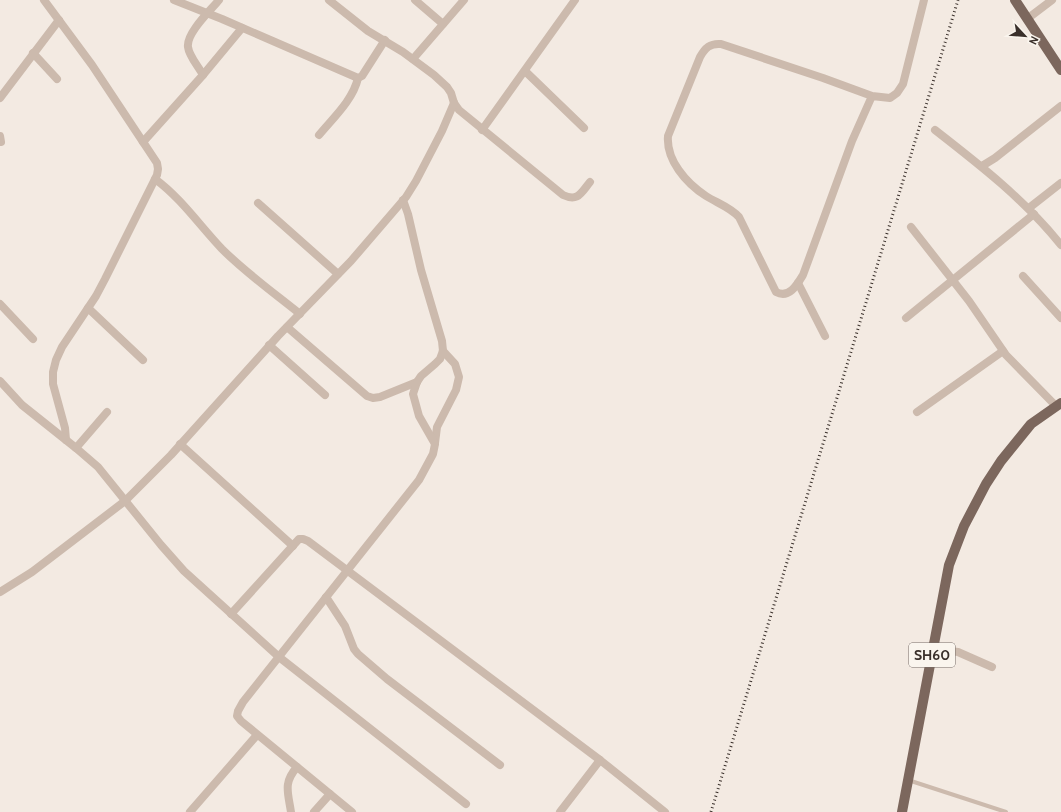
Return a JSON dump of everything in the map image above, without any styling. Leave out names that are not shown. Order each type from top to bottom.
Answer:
[{"type":"main road","points":[[1015,0],[1061,70]]},
{"type":"main road","name":"SH60","points":[[902,812],[949,565],[964,526],[986,484],[1001,460],[1031,424],[1058,405]]},
{"type":"street","points":[[44,0],[92,65],[157,163],[158,169],[155,179],[106,279],[62,347],[56,360],[53,372],[53,384],[65,428],[66,440]]},
{"type":"street","points":[[174,0],[358,78]]},
{"type":"street","points":[[203,74],[188,46],[190,36],[219,0]]},
{"type":"street","points":[[329,0],[368,30],[414,59],[434,75],[447,87],[459,110],[563,195],[569,198],[574,198],[580,194],[590,182]]},
{"type":"street","points":[[415,0],[443,24]]},
{"type":"street","points":[[414,59],[464,0]]},
{"type":"street","points":[[482,130],[575,0]]},
{"type":"street","points":[[872,96],[852,141],[803,275],[798,283],[785,295],[781,295],[776,292],[739,217],[734,212],[706,196],[694,187],[678,170],[667,145],[668,136],[700,57],[709,45],[714,44],[728,46],[872,96],[890,98],[897,93],[903,84],[924,0]]},
{"type":"street","points":[[1027,19],[1052,0]]},
{"type":"street","points":[[0,98],[59,20]]},
{"type":"street","points":[[143,142],[242,28]]},
{"type":"street","points":[[319,135],[347,101],[355,89],[358,78],[362,76],[385,40]]},
{"type":"street","points":[[33,53],[56,79]]},
{"type":"street","points":[[525,71],[584,128]]},
{"type":"street","points":[[0,592],[32,572],[125,501],[180,444],[269,345],[351,261],[404,200],[416,181],[442,131],[454,103]]},
{"type":"street","points":[[982,166],[995,158],[1061,106]]},
{"type":"street","points":[[936,130],[982,166],[1031,211],[1061,245]]},
{"type":"street","points":[[155,179],[168,188],[224,251],[254,278],[300,314]]},
{"type":"street","points":[[906,318],[953,281],[1061,182]]},
{"type":"street","points":[[404,200],[420,270],[442,341],[443,351],[440,359],[421,376],[417,382],[413,394],[414,401],[424,426],[435,444]]},
{"type":"street","points":[[258,203],[338,274]]},
{"type":"street","points":[[911,227],[969,301],[1011,361],[1058,405]]},
{"type":"street","points":[[1023,276],[1061,318]]},
{"type":"street","points":[[798,283],[825,336]]},
{"type":"street","points":[[0,304],[33,339]]},
{"type":"street","points":[[88,308],[143,360]]},
{"type":"street","points":[[287,327],[367,396],[373,398],[380,397],[417,382]]},
{"type":"street","points":[[269,345],[325,395]]},
{"type":"street","points":[[352,812],[241,722],[237,716],[243,702],[419,480],[433,454],[437,427],[456,390],[459,377],[455,364],[443,351]]},
{"type":"street","points":[[917,412],[1003,351]]},
{"type":"street","points":[[0,381],[22,405],[98,467],[184,571],[279,658],[466,804]]},
{"type":"street","points":[[76,448],[107,412]]},
{"type":"street","points":[[180,444],[293,546]]},
{"type":"street","points":[[232,614],[299,539],[308,541],[600,760],[665,812]]},
{"type":"street","points":[[326,597],[345,626],[352,645],[358,654],[387,679],[500,765]]},
{"type":"street","points":[[932,656],[950,651],[958,652],[992,667]]},
{"type":"street","points":[[190,812],[257,735]]},
{"type":"street","points":[[560,812],[600,760]]},
{"type":"street","points":[[291,812],[288,782],[290,775],[297,767]]},
{"type":"street","points":[[314,812],[330,794]]},
{"type":"lane","points":[[908,780],[1006,812]]},
{"type":"railway","points":[[711,812],[958,0]]}]
